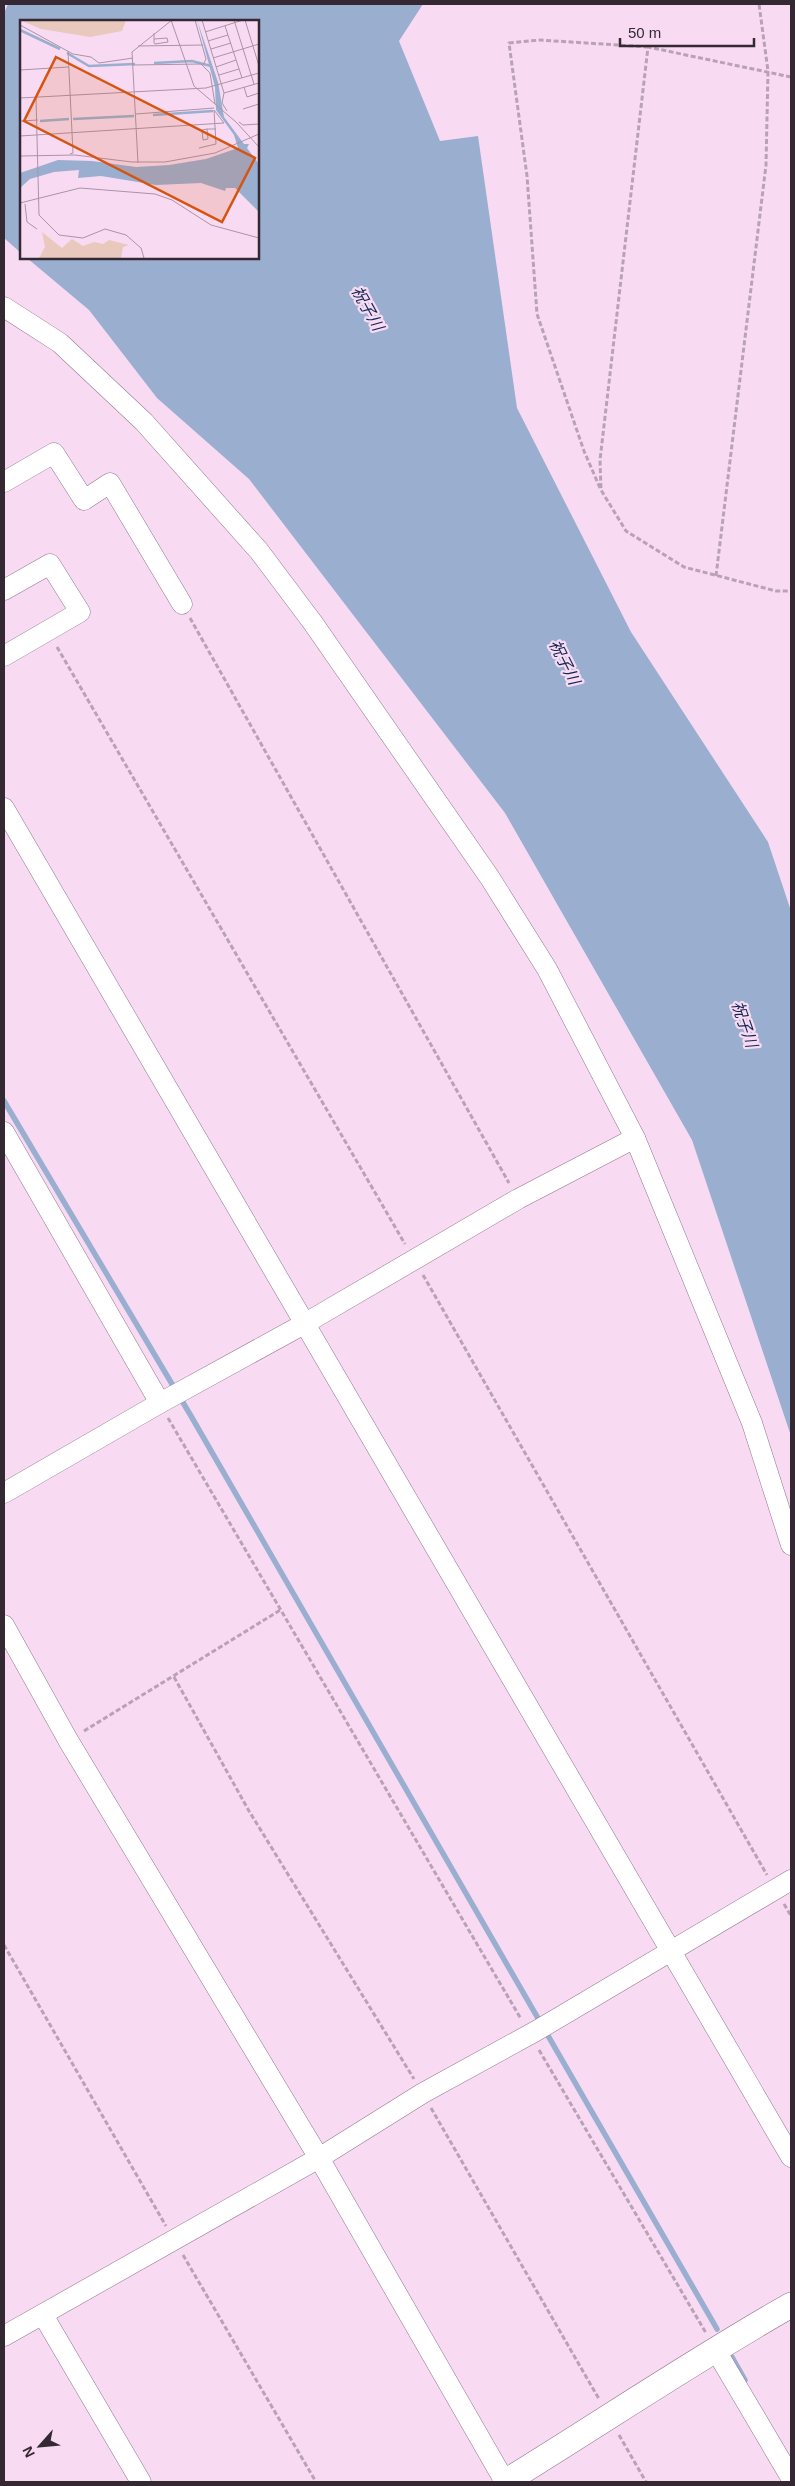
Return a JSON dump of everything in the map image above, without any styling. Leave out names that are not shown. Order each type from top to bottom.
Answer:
[{"type":"street","points":[[4,307],[60,343],[144,422],[259,551],[313,622],[490,878],[548,969],[635,1138],[752,1423],[791,1545]]},
{"type":"street","points":[[4,482],[54,453],[84,500],[110,483],[182,604]]},
{"type":"street","points":[[4,590],[50,564],[80,612],[4,656]]},
{"type":"street","points":[[4,808],[791,2156]]},
{"type":"street","points":[[4,1132],[163,1401]]},
{"type":"street","points":[[4,1493],[163,1401],[304,1324],[518,1199],[635,1138]]},
{"type":"street","points":[[4,1625],[68,1740],[319,2158],[505,2482],[610,2418],[715,2349],[791,2305]]},
{"type":"street","points":[[4,2336],[319,2158],[423,2094],[784,1884]]},
{"type":"street","points":[[43,2315],[141,2482]]},
{"type":"street","points":[[715,2349],[791,2478]]},
{"type":"path","points":[[716,576],[766,165],[768,71],[759,4]]},
{"type":"path","points":[[791,77],[648,48],[540,40],[509,43],[526,176],[537,314],[584,451],[601,490],[626,531],[684,568],[776,591],[791,591]]},
{"type":"path","points":[[601,490],[600,460],[648,48]]},
{"type":"path","points":[[182,604],[518,1199]]},
{"type":"path","points":[[47,631],[414,1259],[784,1884],[791,1916]]},
{"type":"path","points":[[163,1401],[282,1609],[539,2028],[715,2349]]},
{"type":"path","points":[[68,1740],[282,1609]]},
{"type":"path","points":[[4,1945],[173,2240],[316,2482]]},
{"type":"water","name":"祝子川","points":[[8,4],[423,4],[399,41],[440,141],[478,136],[517,408],[631,632],[768,842],[791,911],[791,1436],[692,1140],[505,813],[249,479],[157,398],[89,310],[28,259],[259,259],[259,20],[20,20],[20,252],[4,238],[4,13]]},
{"type":"waterway","points":[[4,1101],[191,1416],[717,2329]]},
{"type":"waterway","points":[[732,2357],[745,2380]]}]
